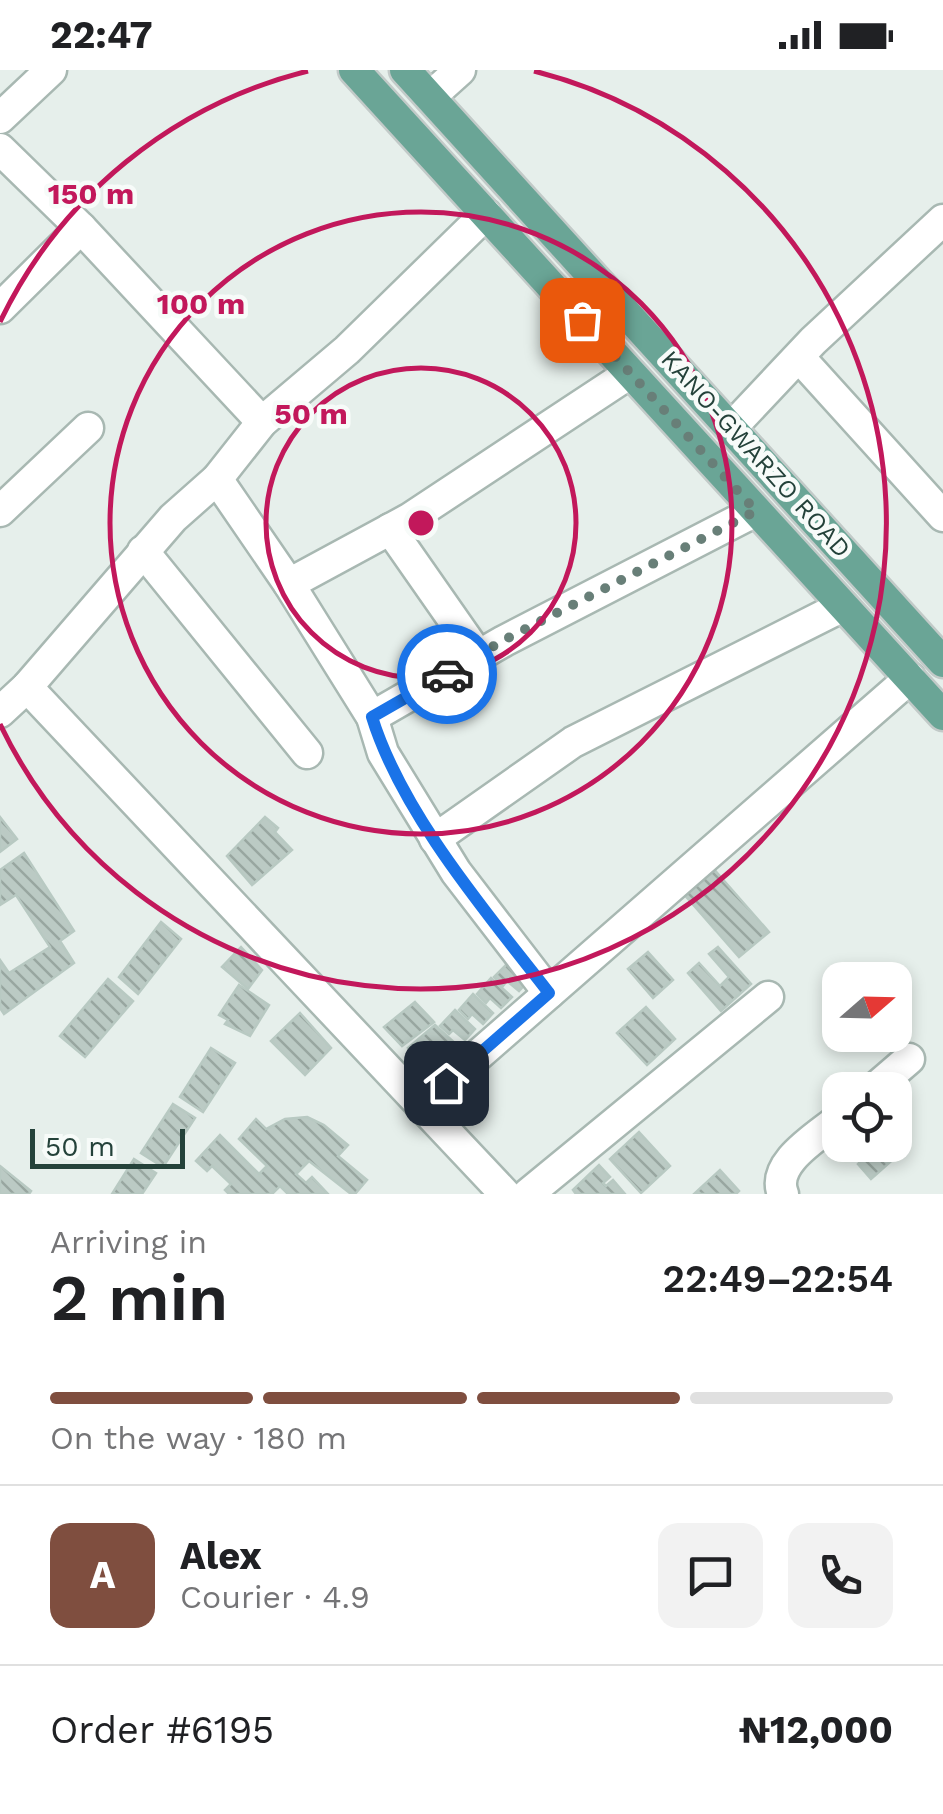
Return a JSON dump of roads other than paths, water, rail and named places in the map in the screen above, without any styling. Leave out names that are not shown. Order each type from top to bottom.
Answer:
[{"type":"main road","points":[[354,70],[943,715]]},
{"type":"main road","name":"KANO-GWARZO ROAD","points":[[405,70],[943,662]]},
{"type":"street","points":[[0,118],[51,70]]},
{"type":"street","points":[[430,97],[460,70]]},
{"type":"street","points":[[0,148],[81,228],[262,422]]},
{"type":"street","points":[[0,712],[173,518],[217,479],[262,422],[348,350],[486,214]]},
{"type":"street","points":[[732,427],[799,357],[943,220]]},
{"type":"street","points":[[0,308],[81,228]]},
{"type":"street","points":[[799,357],[943,516]]},
{"type":"street","points":[[289,584],[390,529],[630,373]]},
{"type":"street","points":[[0,511],[88,428]]},
{"type":"street","points":[[217,479],[289,584],[372,717],[383,753],[456,872],[549,993]]},
{"type":"street","points":[[372,717],[478,655],[756,511]]},
{"type":"street","points":[[390,529],[478,655]]},
{"type":"street","points":[[143,551],[307,753]]},
{"type":"street","points":[[435,838],[572,742],[842,606]]},
{"type":"street","points":[[421,1105],[910,678]]},
{"type":"street","points":[[26,687],[505,1194]]},
{"type":"street","points":[[528,1194],[768,997]]},
{"type":"street","points":[[894,1072],[909,1059]]},
{"type":"street","points":[[783,1194],[783,1167],[822,1133]]}]
